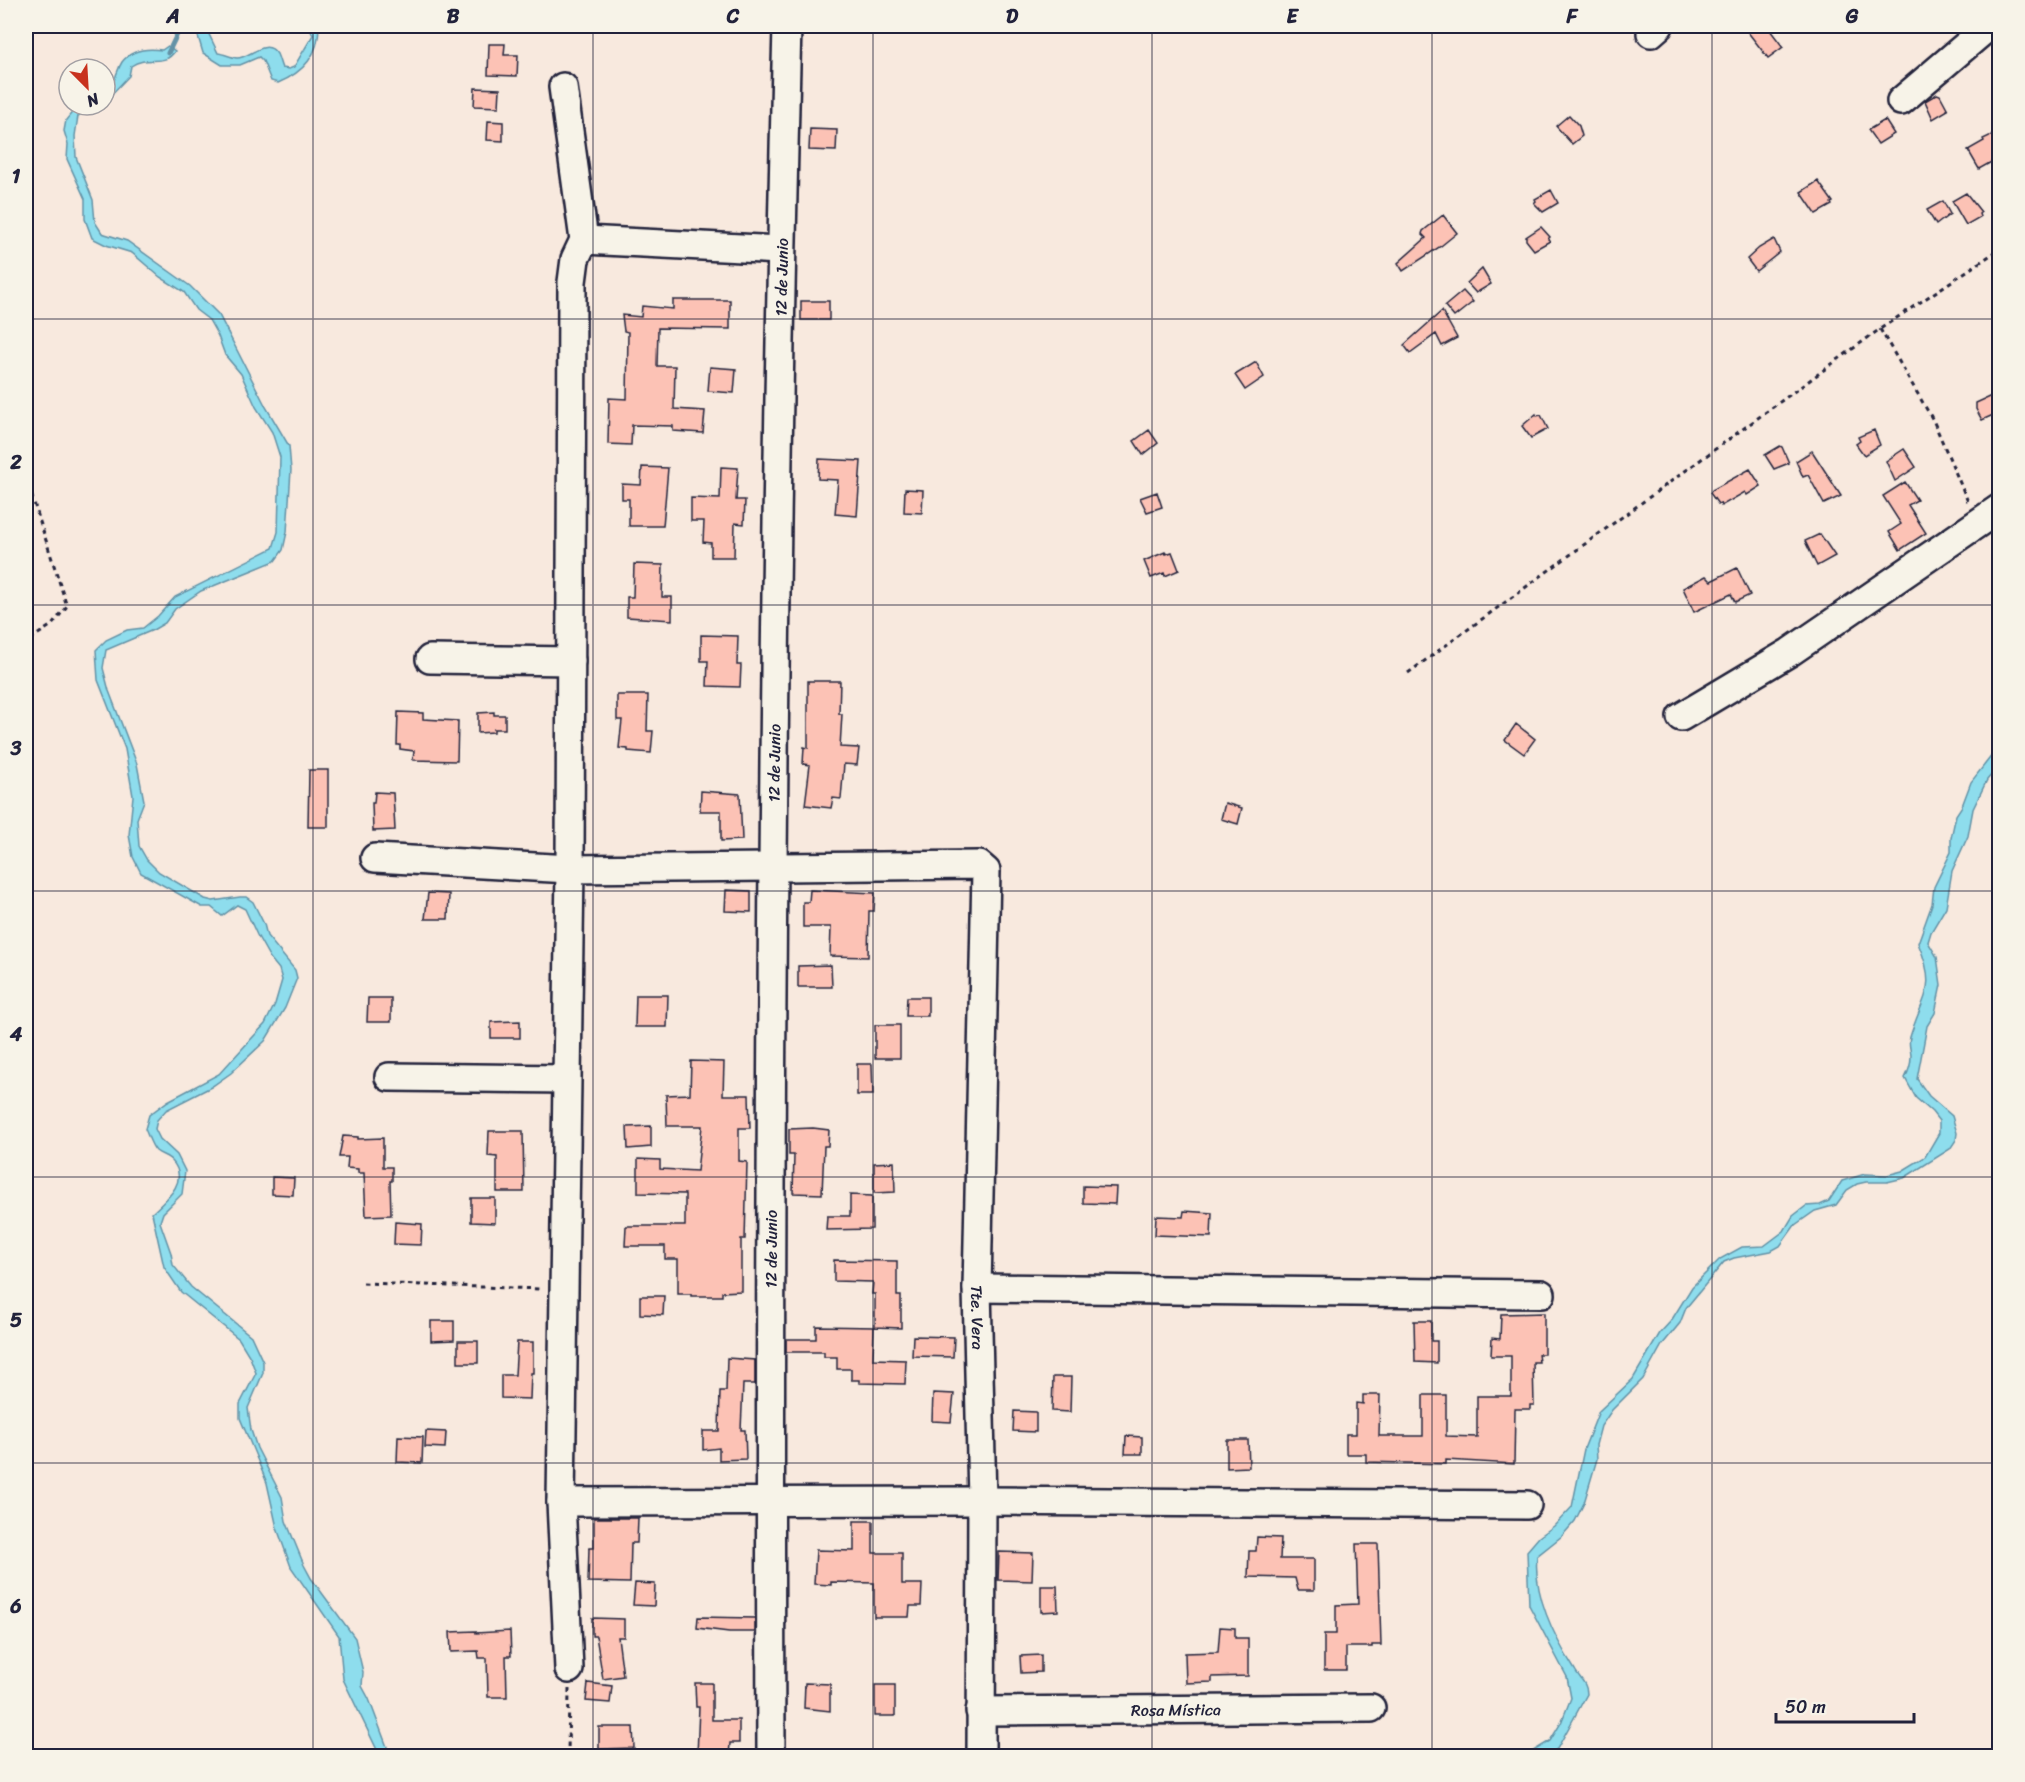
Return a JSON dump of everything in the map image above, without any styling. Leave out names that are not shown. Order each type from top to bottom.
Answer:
[{"type":"street","name":"12 de Junio","points":[[771,1756],[773,868],[781,250],[788,26]]},
{"type":"street","points":[[1901,101],[1989,26]]},
{"type":"street","points":[[563,87],[584,240],[575,259],[572,282],[570,869],[561,1502],[569,1669]]},
{"type":"street","points":[[584,240],[781,250]]},
{"type":"street","points":[[1681,717],[1790,652],[2000,508]]},
{"type":"street","points":[[430,659],[571,661]]},
{"type":"street","points":[[375,858],[570,869],[773,868]]},
{"type":"street","name":"Tte. Vera","points":[[773,868],[980,865],[986,871],[977,1287],[982,1502],[981,1756]]},
{"type":"street","points":[[389,1077],[566,1078]]},
{"type":"street","points":[[977,1287],[1541,1294]]},
{"type":"street","points":[[561,1502],[1527,1505]]},
{"type":"street","name":"Rosa Mística","points":[[980,1711],[1371,1708]]},
{"type":"path","points":[[1408,673],[1880,329],[2000,249]]},
{"type":"path","points":[[1880,329],[1933,420],[1978,525]]},
{"type":"path","points":[[26,478],[67,606],[52,625],[26,642]]},
{"type":"path","points":[[363,1283],[563,1289]]},
{"type":"path","points":[[568,1756],[569,1669]]},
{"type":"water","points":[[195,26],[205,26],[218,53],[237,58],[268,47],[277,54],[282,68],[289,69],[294,67],[313,35],[308,26],[319,26],[316,46],[308,61],[295,74],[278,83],[271,81],[259,57],[240,65],[222,65],[203,53]]},
{"type":"water","points":[[168,46],[175,51],[166,59],[144,61],[131,66],[129,76],[117,88],[117,74],[122,62],[130,54],[140,50],[162,50]]},
{"type":"water","points":[[68,117],[78,117],[75,136],[76,157],[93,200],[95,222],[102,233],[127,241],[190,286],[219,315],[266,407],[289,446],[291,470],[287,532],[283,550],[275,561],[201,591],[175,609],[165,623],[106,650],[103,668],[109,691],[137,764],[144,801],[137,819],[139,846],[147,860],[159,872],[205,899],[213,901],[246,897],[253,902],[267,936],[295,970],[297,978],[285,1008],[265,1041],[231,1073],[211,1087],[166,1110],[157,1120],[155,1129],[160,1139],[177,1155],[185,1171],[182,1194],[163,1213],[160,1222],[173,1265],[191,1287],[251,1336],[263,1362],[263,1373],[248,1408],[251,1430],[257,1448],[282,1497],[286,1521],[304,1565],[355,1638],[363,1672],[362,1686],[387,1747],[388,1756],[380,1756],[343,1679],[339,1636],[291,1567],[277,1528],[267,1483],[240,1418],[240,1404],[256,1373],[250,1357],[239,1339],[181,1292],[164,1267],[152,1213],[174,1190],[178,1176],[177,1168],[172,1161],[156,1151],[151,1143],[145,1129],[149,1115],[168,1101],[219,1074],[265,1024],[275,1004],[282,980],[279,969],[270,958],[245,909],[237,905],[222,916],[211,907],[202,907],[141,873],[133,857],[129,835],[133,796],[125,749],[98,680],[96,650],[106,640],[127,630],[143,628],[158,616],[175,597],[273,548],[278,532],[280,457],[272,432],[256,407],[241,374],[225,355],[209,320],[196,310],[184,292],[160,277],[132,253],[92,238],[85,219],[85,199],[67,159],[68,144],[64,131]]},
{"type":"water","points":[[1999,752],[1999,766],[1987,780],[1973,809],[1968,836],[1952,871],[1946,907],[1931,932],[1928,942],[1937,957],[1941,985],[1935,1013],[1927,1026],[1917,1079],[1929,1096],[1952,1116],[1957,1133],[1956,1140],[1950,1149],[1904,1178],[1887,1182],[1866,1182],[1847,1190],[1836,1205],[1815,1211],[1795,1225],[1780,1246],[1771,1251],[1724,1262],[1686,1308],[1680,1323],[1662,1345],[1643,1379],[1612,1410],[1601,1426],[1596,1445],[1597,1459],[1584,1503],[1575,1521],[1562,1536],[1537,1556],[1538,1586],[1547,1615],[1560,1644],[1585,1684],[1587,1694],[1557,1749],[1546,1756],[1525,1756],[1550,1741],[1561,1723],[1571,1698],[1567,1677],[1529,1605],[1527,1551],[1572,1507],[1584,1449],[1599,1411],[1633,1379],[1660,1333],[1671,1321],[1692,1287],[1720,1259],[1742,1247],[1764,1246],[1784,1231],[1793,1216],[1806,1206],[1820,1205],[1829,1201],[1842,1181],[1865,1174],[1887,1175],[1902,1171],[1925,1157],[1939,1133],[1939,1121],[1916,1098],[1905,1078],[1911,1062],[1910,1037],[1924,1001],[1928,982],[1924,959],[1918,943],[1932,904],[1934,887],[1951,852],[1951,838],[1956,815],[1971,782],[1993,754]]},
{"type":"building","points":[[1743,26],[1767,26],[1783,47],[1768,58]]},
{"type":"building","points":[[489,44],[505,44],[504,55],[518,55],[517,76],[488,75]]},
{"type":"building","points":[[475,88],[500,89],[499,107],[474,106]]},
{"type":"building","points":[[1937,94],[1940,95],[1948,110],[1933,119],[1925,101]]},
{"type":"building","points":[[1569,115],[1579,126],[1582,136],[1572,144],[1556,126]]},
{"type":"building","points":[[1885,120],[1894,134],[1878,144],[1868,130]]},
{"type":"building","points":[[488,121],[503,122],[503,141],[487,140]]},
{"type":"building","points":[[810,129],[837,130],[836,151],[809,150]]},
{"type":"building","points":[[2000,131],[2000,173],[1993,161],[1979,169],[1968,150],[1984,141],[1983,139]]},
{"type":"building","points":[[1818,181],[1833,202],[1832,205],[1816,214],[1801,192]]},
{"type":"building","points":[[1551,190],[1558,203],[1543,212],[1534,203],[1535,199]]},
{"type":"building","points":[[1966,193],[1981,212],[1980,217],[1966,225],[1952,201]]},
{"type":"building","points":[[1943,201],[1950,214],[1936,225],[1927,210]]},
{"type":"building","points":[[1443,215],[1457,233],[1403,271],[1398,263],[1426,238],[1422,234],[1423,231]]},
{"type":"building","points":[[1541,227],[1550,237],[1548,239],[1550,241],[1534,250],[1526,237]]},
{"type":"building","points":[[1774,239],[1780,252],[1756,271],[1747,259]]},
{"type":"building","points":[[1482,269],[1491,284],[1476,293],[1467,283]]},
{"type":"building","points":[[1463,291],[1473,302],[1454,317],[1445,306]]},
{"type":"building","points":[[673,300],[730,300],[730,329],[658,328],[657,366],[675,366],[674,409],[705,411],[703,433],[673,431],[673,426],[632,425],[631,445],[608,444],[609,398],[627,399],[628,332],[624,331],[622,315],[641,317],[642,306],[673,309]]},
{"type":"building","points":[[801,301],[829,301],[829,320],[801,320]]},
{"type":"building","points":[[1442,311],[1457,338],[1442,346],[1436,334],[1410,353],[1404,345]]},
{"type":"building","points":[[1256,362],[1264,377],[1245,390],[1235,375]]},
{"type":"building","points":[[710,367],[736,369],[734,393],[708,391]]},
{"type":"building","points":[[2000,392],[2000,412],[1982,420],[1976,409],[1976,403]]},
{"type":"building","points":[[1536,414],[1541,415],[1548,429],[1531,438],[1522,426]]},
{"type":"building","points":[[1149,430],[1158,443],[1143,455],[1134,441]]},
{"type":"building","points":[[1874,430],[1880,445],[1864,455],[1856,444],[1860,441],[1858,437]]},
{"type":"building","points":[[1780,446],[1789,463],[1774,469],[1765,455]]},
{"type":"building","points":[[1904,449],[1916,467],[1895,481],[1886,461]]},
{"type":"building","points":[[1812,451],[1841,496],[1824,504],[1808,475],[1803,477],[1796,461]]},
{"type":"building","points":[[819,459],[861,461],[857,516],[835,514],[838,480],[818,479]]},
{"type":"building","points":[[642,467],[668,468],[663,526],[629,526],[629,499],[622,499],[622,484],[641,485]]},
{"type":"building","points":[[721,467],[738,468],[736,500],[745,500],[744,524],[735,523],[734,557],[711,557],[711,543],[703,542],[704,521],[691,521],[691,498],[720,499]]},
{"type":"building","points":[[1750,469],[1761,486],[1721,506],[1720,503],[1718,504],[1710,493],[1712,490]]},
{"type":"building","points":[[1905,482],[1917,500],[1908,505],[1926,533],[1900,550],[1889,532],[1901,524],[1883,496]]},
{"type":"building","points":[[905,489],[923,490],[922,513],[904,512]]},
{"type":"building","points":[[1157,492],[1162,507],[1147,512],[1140,498]]},
{"type":"building","points":[[1820,534],[1835,556],[1817,566],[1805,541]]},
{"type":"building","points":[[1165,552],[1166,554],[1172,552],[1179,570],[1165,576],[1164,573],[1151,578],[1144,561]]},
{"type":"building","points":[[634,564],[663,565],[662,597],[672,597],[672,620],[627,617],[627,597],[633,597]]},
{"type":"building","points":[[1737,568],[1750,595],[1735,602],[1731,594],[1694,612],[1683,588],[1706,576],[1711,581]]},
{"type":"building","points":[[701,635],[738,636],[737,665],[741,665],[740,687],[707,686],[708,661],[701,661]]},
{"type":"building","points":[[808,681],[840,681],[839,714],[842,714],[840,747],[859,748],[857,765],[844,764],[841,799],[833,798],[831,808],[805,805],[810,765],[803,764],[804,747],[808,748]]},
{"type":"building","points":[[617,695],[648,695],[647,731],[653,731],[651,753],[619,748],[622,720],[617,720]]},
{"type":"building","points":[[398,712],[423,713],[423,719],[458,721],[457,761],[413,760],[414,751],[400,749],[400,745],[397,745]]},
{"type":"building","points":[[494,712],[494,715],[505,715],[505,729],[478,733],[478,713]]},
{"type":"building","points":[[1516,724],[1535,739],[1524,754],[1505,740]]},
{"type":"building","points":[[309,770],[328,770],[328,827],[308,827]]},
{"type":"building","points":[[701,791],[740,794],[742,840],[721,841],[721,811],[700,811]]},
{"type":"building","points":[[375,792],[393,793],[395,830],[373,831],[372,803],[374,803]]},
{"type":"building","points":[[1225,803],[1242,808],[1238,824],[1221,819]]},
{"type":"building","points":[[726,890],[751,891],[751,912],[725,911]]},
{"type":"building","points":[[810,890],[875,893],[874,911],[869,911],[868,957],[830,956],[831,927],[803,927],[803,902],[809,902]]},
{"type":"building","points":[[428,893],[449,894],[448,919],[425,919]]},
{"type":"building","points":[[831,965],[832,987],[798,987],[798,966]]},
{"type":"building","points":[[636,995],[668,995],[667,1027],[635,1027]]},
{"type":"building","points":[[907,997],[928,997],[928,1016],[906,1016]]},
{"type":"building","points":[[368,998],[391,998],[391,1022],[367,1022]]},
{"type":"building","points":[[520,1021],[520,1038],[491,1038],[491,1022]]},
{"type":"building","points":[[875,1025],[900,1025],[900,1058],[875,1058]]},
{"type":"building","points":[[691,1061],[724,1062],[723,1095],[749,1095],[750,1128],[739,1128],[739,1161],[747,1162],[745,1239],[741,1239],[741,1291],[722,1292],[722,1296],[678,1294],[678,1259],[665,1259],[665,1246],[625,1246],[626,1226],[685,1226],[685,1194],[638,1193],[638,1159],[660,1160],[660,1169],[697,1171],[702,1126],[667,1126],[666,1095],[690,1094]]},
{"type":"building","points":[[857,1064],[872,1064],[873,1095],[857,1095]]},
{"type":"building","points":[[651,1126],[651,1147],[628,1149],[627,1127]]},
{"type":"building","points":[[789,1129],[829,1130],[828,1146],[824,1146],[822,1194],[793,1193],[794,1155],[789,1155]]},
{"type":"building","points":[[489,1131],[523,1131],[524,1192],[497,1192],[497,1157],[488,1156]]},
{"type":"building","points":[[343,1136],[358,1137],[358,1139],[383,1138],[383,1167],[392,1167],[391,1215],[366,1216],[364,1173],[358,1173],[358,1169],[347,1168],[348,1157],[339,1157]]},
{"type":"building","points":[[894,1162],[895,1192],[874,1193],[874,1163]]},
{"type":"building","points":[[272,1177],[294,1178],[293,1195],[272,1194]]},
{"type":"building","points":[[1083,1186],[1116,1187],[1115,1204],[1083,1203]]},
{"type":"building","points":[[850,1195],[872,1196],[872,1229],[826,1230],[827,1216],[850,1216]]},
{"type":"building","points":[[471,1198],[495,1198],[495,1223],[471,1222]]},
{"type":"building","points":[[1184,1211],[1212,1213],[1211,1237],[1155,1235],[1156,1216],[1183,1217]]},
{"type":"building","points":[[395,1222],[422,1224],[421,1245],[394,1244]]},
{"type":"building","points":[[834,1260],[897,1261],[897,1296],[901,1296],[901,1328],[875,1327],[873,1282],[834,1281]]},
{"type":"building","points":[[640,1296],[664,1296],[663,1315],[640,1314]]},
{"type":"building","points":[[1544,1313],[1544,1354],[1538,1354],[1539,1362],[1533,1362],[1534,1405],[1530,1405],[1530,1409],[1515,1409],[1514,1464],[1446,1460],[1446,1464],[1366,1462],[1366,1454],[1346,1454],[1346,1434],[1356,1434],[1356,1403],[1363,1404],[1363,1395],[1380,1395],[1379,1436],[1423,1436],[1423,1395],[1446,1395],[1446,1436],[1477,1437],[1477,1396],[1511,1396],[1511,1356],[1491,1356],[1492,1338],[1500,1339],[1501,1314]]},
{"type":"building","points":[[431,1321],[454,1321],[454,1340],[431,1341]]},
{"type":"building","points":[[1414,1321],[1431,1321],[1431,1341],[1437,1341],[1437,1363],[1415,1362]]},
{"type":"building","points":[[816,1326],[874,1327],[873,1359],[906,1360],[905,1384],[859,1383],[859,1380],[851,1380],[851,1369],[837,1369],[837,1357],[824,1357],[824,1352],[786,1352],[786,1339],[816,1339]]},
{"type":"building","points":[[913,1336],[954,1337],[953,1357],[912,1356]]},
{"type":"building","points":[[458,1341],[478,1341],[478,1363],[458,1363]]},
{"type":"building","points":[[517,1342],[533,1342],[530,1399],[501,1398],[501,1375],[515,1375]]},
{"type":"building","points":[[727,1358],[755,1360],[755,1384],[743,1384],[741,1430],[745,1430],[746,1459],[719,1460],[719,1448],[703,1450],[703,1431],[719,1431],[720,1391],[726,1391]]},
{"type":"building","points":[[1053,1377],[1071,1377],[1070,1412],[1052,1411]]},
{"type":"building","points":[[933,1393],[954,1394],[951,1422],[932,1421]]},
{"type":"building","points":[[1014,1411],[1036,1412],[1036,1432],[1013,1431]]},
{"type":"building","points":[[426,1431],[446,1432],[445,1448],[425,1447]]},
{"type":"building","points":[[398,1436],[423,1437],[422,1463],[397,1462]]},
{"type":"building","points":[[1126,1436],[1142,1437],[1142,1454],[1125,1454]]},
{"type":"building","points":[[1227,1440],[1248,1440],[1249,1467],[1227,1468]]},
{"type":"building","points":[[594,1518],[638,1518],[637,1543],[631,1543],[630,1583],[588,1582],[589,1548],[594,1548]]},
{"type":"building","points":[[854,1521],[873,1521],[873,1553],[902,1553],[902,1584],[922,1584],[921,1606],[910,1606],[909,1617],[874,1617],[874,1583],[814,1584],[816,1550],[854,1551]]},
{"type":"building","points":[[1257,1537],[1281,1538],[1280,1559],[1314,1559],[1314,1590],[1298,1590],[1295,1578],[1248,1577],[1249,1551],[1256,1551]]},
{"type":"building","points":[[1356,1544],[1378,1544],[1381,1645],[1346,1647],[1346,1670],[1324,1670],[1324,1634],[1336,1634],[1336,1605],[1358,1604]]},
{"type":"building","points":[[999,1552],[1033,1553],[1032,1581],[998,1580]]},
{"type":"building","points":[[635,1583],[655,1584],[654,1606],[633,1605]]},
{"type":"building","points":[[1041,1586],[1057,1586],[1058,1611],[1041,1612]]},
{"type":"building","points":[[698,1617],[755,1618],[755,1632],[697,1628]]},
{"type":"building","points":[[592,1618],[624,1619],[624,1637],[618,1637],[623,1676],[603,1679],[596,1636],[592,1636]]},
{"type":"building","points":[[1220,1627],[1235,1628],[1235,1638],[1248,1638],[1248,1676],[1212,1677],[1212,1682],[1186,1683],[1185,1653],[1218,1652]]},
{"type":"building","points":[[476,1631],[476,1633],[510,1631],[511,1656],[506,1656],[507,1697],[488,1697],[487,1658],[479,1658],[478,1651],[451,1652],[450,1632]]},
{"type":"building","points":[[1041,1655],[1041,1672],[1021,1673],[1020,1656]]},
{"type":"building","points":[[588,1683],[612,1686],[610,1703],[586,1701]]},
{"type":"building","points":[[695,1683],[712,1683],[712,1720],[739,1720],[739,1743],[730,1743],[729,1756],[697,1756],[699,1707],[696,1707]]},
{"type":"building","points":[[805,1683],[830,1684],[830,1711],[804,1708]]},
{"type":"building","points":[[875,1685],[895,1685],[895,1716],[875,1716]]},
{"type":"building","points":[[599,1727],[633,1727],[634,1748],[599,1749]]},
{"type":"waterway","points":[[168,53],[181,26]]}]
